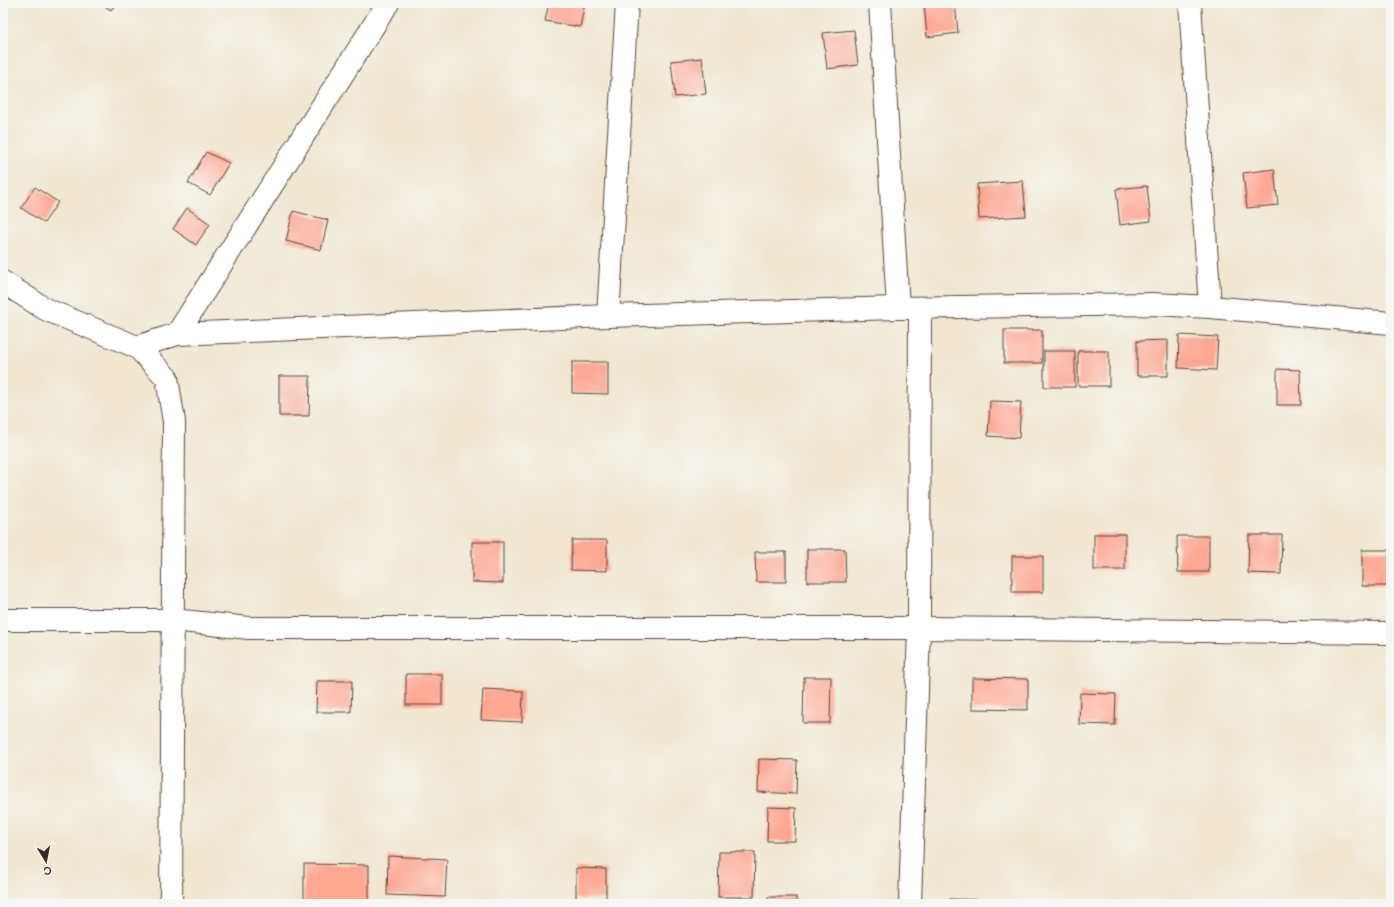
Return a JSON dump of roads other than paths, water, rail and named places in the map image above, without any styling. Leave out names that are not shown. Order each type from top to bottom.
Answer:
[{"type":"street","points":[[177,334],[388,3]]},
{"type":"street","points":[[608,316],[627,3]]},
{"type":"street","points":[[880,3],[898,308]]},
{"type":"street","points":[[1190,3],[1210,307]]},
{"type":"street","points":[[3,282],[45,309],[137,347],[167,378],[174,422],[171,904]]},
{"type":"street","points":[[137,347],[177,334],[608,316],[898,308],[1154,304],[1210,307],[1391,323]]},
{"type":"street","points":[[910,904],[919,628],[920,308]]},
{"type":"street","points":[[3,620],[173,620],[249,628],[919,628],[1391,633]]}]
